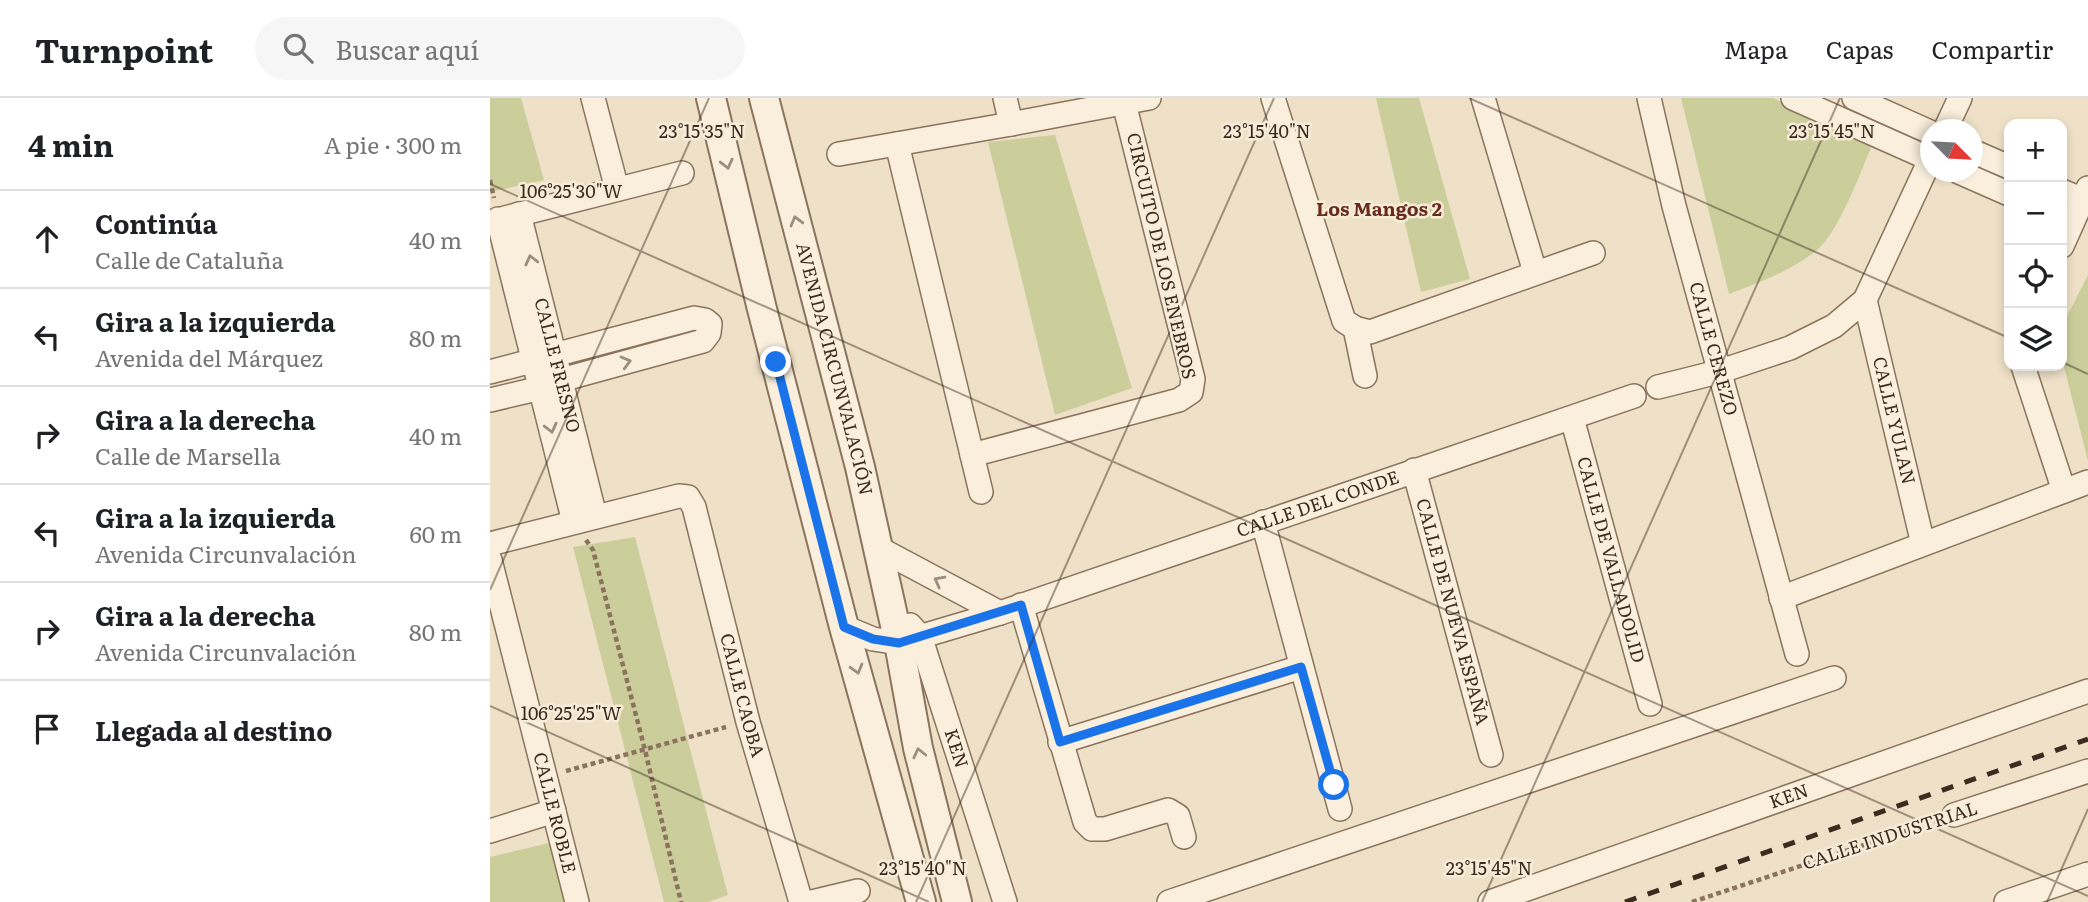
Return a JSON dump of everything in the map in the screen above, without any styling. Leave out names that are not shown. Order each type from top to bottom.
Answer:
[{"type":"street","points":[[593,98],[617,189]]},
{"type":"street","points":[[711,98],[844,627],[921,902]]},
{"type":"street","name":"AVENIDA CIRCUNVALACIÓN","points":[[764,98],[860,467],[890,603],[909,639],[918,748],[957,902]]},
{"type":"street","points":[[1005,98],[1011,124]]},
{"type":"street","points":[[839,153],[1149,98]]},
{"type":"street","points":[[1273,98],[1344,321],[1355,328],[1370,331],[1593,253]]},
{"type":"street","points":[[1483,98],[1535,272]]},
{"type":"street","points":[[1854,98],[1920,128]]},
{"type":"street","points":[[1950,119],[1961,98]]},
{"type":"street","name":"CALLE CEREZO","points":[[1650,99],[1674,206],[1797,654]]},
{"type":"street","points":[[1798,99],[1920,155]]},
{"type":"street","name":"CIRCUITO DE LOS ENEBROS","points":[[972,455],[1179,400],[1191,392],[1193,379],[1124,103]]},
{"type":"street","points":[[897,144],[981,492]]},
{"type":"street","points":[[1983,156],[2004,165]]},
{"type":"street","points":[[503,218],[681,173]]},
{"type":"street","points":[[1658,387],[1718,372],[1790,348],[1834,326],[1864,300],[1920,181]]},
{"type":"street","points":[[1982,182],[2004,192]]},
{"type":"street","points":[[2062,245],[2074,222],[2080,195]]},
{"type":"street","name":"CALLE FRESNO","points":[[503,218],[544,357],[585,519]]},
{"type":"street","name":"CALLE YULAN","points":[[1864,300],[1923,544]]},
{"type":"street","points":[[490,372],[694,318],[710,324],[709,333],[703,341],[490,400]]},
{"type":"street","points":[[1355,328],[1365,376]]},
{"type":"street","points":[[2026,371],[2064,491]]},
{"type":"street","name":"CALLE DEL CONDE","points":[[1010,609],[1634,396]]},
{"type":"street","name":"CALLE DE VALLADOLID","points":[[1572,418],[1650,704]]},
{"type":"street","name":"CALLE DE NUEVA ESPAÑA","points":[[1414,470],[1491,755]]},
{"type":"street","points":[[1780,598],[2088,482]]},
{"type":"street","name":"CALLE CAOBA","points":[[585,519],[679,496],[688,497],[694,507],[748,722],[801,902]]},
{"type":"street","points":[[490,544],[585,519]]},
{"type":"street","points":[[1263,522],[1340,809]]},
{"type":"street","points":[[878,548],[1010,609],[1060,742],[1085,822],[1091,829],[1105,830],[1168,810],[1178,816],[1184,837]]},
{"type":"street","name":"CALLE ROBLE","points":[[490,560],[577,902]]},
{"type":"street","points":[[844,627],[873,639],[909,639],[1010,609]]},
{"type":"street","name":"KEN","points":[[909,639],[1005,902]]},
{"type":"street","points":[[1060,742],[1301,667]]},
{"type":"street","points":[[1169,902],[1834,678]]},
{"type":"street","name":"KEN","points":[[1490,902],[2088,691]]},
{"type":"street","name":"CALLE INDUSTRIAL","points":[[1954,815],[2088,771]]},
{"type":"street","points":[[490,831],[554,811]]},
{"type":"street","points":[[2006,902],[2088,874]]},
{"type":"street","points":[[812,902],[858,891]]},
{"type":"path","points":[[585,519],[681,902]]},
{"type":"path","points":[[545,777],[748,722]]},
{"type":"path","name":"CALLE INDUSTRIAL","points":[[1692,902],[1954,815]]},
{"type":"green space","points":[[490,98],[521,98],[544,180],[490,192]]},
{"type":"green space","points":[[1376,98],[1419,98],[1470,279],[1421,292]]},
{"type":"green space","points":[[1681,98],[1773,98],[1873,143],[1841,216],[1817,250],[1786,270],[1729,294]]},
{"type":"green space","points":[[1055,135],[1132,388],[1055,415],[988,142]]},
{"type":"green space","points":[[2088,275],[2088,461],[2065,371],[2067,316]]},
{"type":"green space","points":[[635,537],[728,895],[708,902],[664,902],[573,547]]},
{"type":"green space","points":[[553,842],[571,902],[490,902],[490,857]]},
{"type":"railway","points":[[1625,902],[2088,739]]},
{"type":"district","name":"Los Mangos 2","points":[[1379,209]]},
{"type":"route","points":[[776,362],[844,627],[873,639],[899,643],[1021,605],[1060,742],[1301,667],[1334,785]]}]
